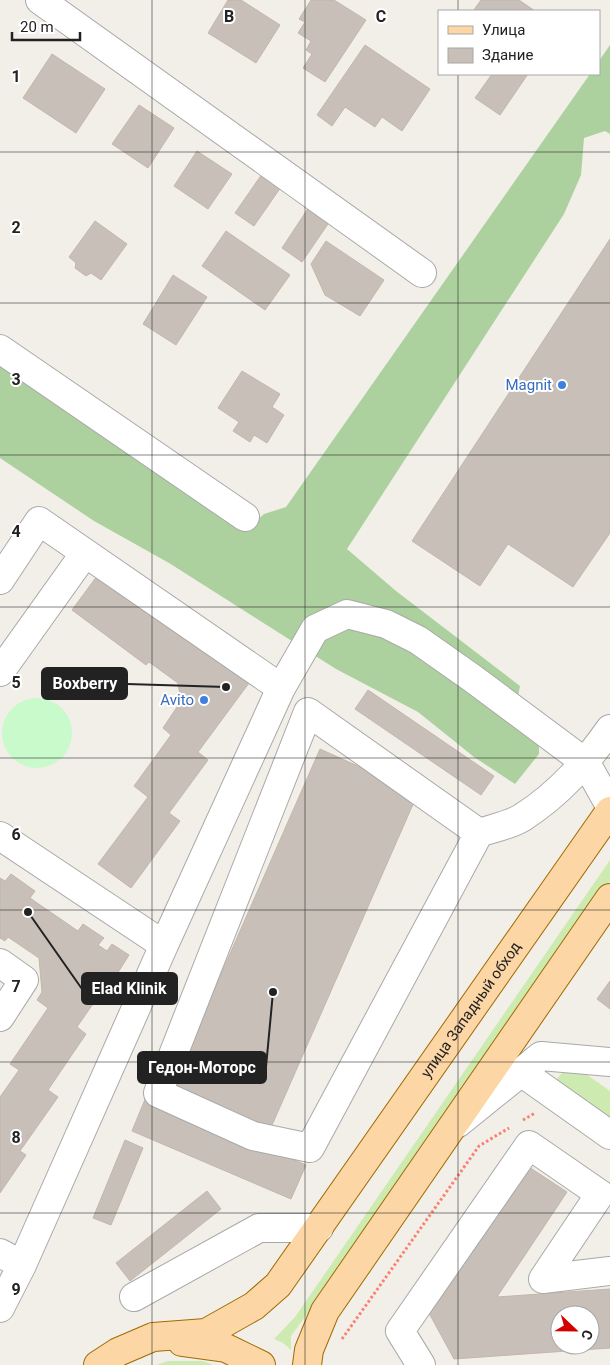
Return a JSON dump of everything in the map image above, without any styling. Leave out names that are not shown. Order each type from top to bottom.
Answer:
[{"type":"main road","name":"улица Западный обход","points":[[153,1337],[206,1332],[254,1306],[278,1285],[610,812]]},
{"type":"main road","points":[[307,1365],[309,1350],[325,1311],[610,898]]},
{"type":"main road","points":[[98,1365],[118,1352],[153,1337],[226,1348],[261,1365]]},
{"type":"street","points":[[40,0],[422,273]]},
{"type":"street","points":[[0,349],[246,517]]},
{"type":"street","points":[[0,580],[39,521],[280,688]]},
{"type":"street","points":[[0,672],[85,553]]},
{"type":"street","points":[[0,1308],[11,1259],[164,945],[280,688],[315,629],[347,614],[386,624],[418,640],[586,763],[610,806]]},
{"type":"street","points":[[479,833],[308,712],[158,1093],[253,1136],[310,1148],[479,833],[522,818],[563,786],[586,763],[610,729]]},
{"type":"street","points":[[0,836],[164,945]]},
{"type":"street","points":[[0,964],[24,980],[0,1017]]},
{"type":"street","points":[[450,1130],[541,1056],[603,1065]]},
{"type":"street","points":[[521,1072],[610,1135]]},
{"type":"street","points":[[420,1365],[400,1331],[529,1145],[600,1194],[543,1279],[610,1271]]},
{"type":"street","points":[[134,1297],[259,1228],[325,1219]]},
{"type":"path","points":[[520,1121],[537,1111],[551,1093]]},
{"type":"path","points":[[339,1344],[479,1146],[512,1126]]},
{"type":"green space","points":[[610,45],[610,134],[605,131],[584,138],[581,175],[564,214],[347,549],[396,591],[520,686],[514,717],[539,738],[539,754],[515,784],[474,757],[418,712],[336,669],[169,563],[94,521],[0,458],[0,364],[245,531],[264,514],[286,507],[589,75],[600,75],[600,60]]},
{"type":"green space","points":[[37,698],[50,701],[62,708],[69,720],[72,733],[69,746],[62,758],[50,765],[37,768],[24,765],[12,758],[5,746],[2,733],[5,720],[12,708],[24,701]]},
{"type":"green space","points":[[610,860],[610,881],[358,1245],[291,1336],[291,1350],[283,1343],[274,1339],[295,1317]]},
{"type":"green space","points":[[576,1072],[586,1074],[610,1091],[610,1116],[604,1125],[554,1082],[562,1073]]},
{"type":"green space","points":[[168,1361],[203,1361],[214,1365],[156,1365]]},
{"type":"building","points":[[228,0],[241,0],[280,25],[256,63],[208,33]]},
{"type":"building","points":[[311,0],[334,0],[366,20],[325,82],[303,68],[312,54],[306,50],[311,41],[298,33],[305,22],[299,19]]},
{"type":"building","points":[[481,0],[519,0],[534,10],[474,10]]},
{"type":"building","points":[[365,45],[430,89],[402,131],[382,117],[375,127],[345,107],[332,126],[317,115]]},
{"type":"building","points":[[52,54],[105,89],[76,133],[23,98]]},
{"type":"building","points":[[491,75],[527,75],[500,115],[475,98]]},
{"type":"building","points":[[139,105],[174,128],[148,168],[112,144]]},
{"type":"building","points":[[197,151],[232,174],[208,209],[174,186]]},
{"type":"building","points":[[262,174],[281,187],[254,226],[235,213]]},
{"type":"building","points":[[309,207],[330,221],[302,262],[282,248]]},
{"type":"building","points":[[95,221],[127,244],[101,280],[91,273],[86,276],[75,268],[76,263],[69,257]]},
{"type":"building","points":[[226,231],[290,275],[265,310],[202,266]]},
{"type":"building","name":"Magnit","points":[[610,239],[610,533],[573,587],[508,544],[480,586],[412,541]]},
{"type":"building","points":[[326,241],[384,280],[360,316],[325,295],[311,264]]},
{"type":"building","points":[[173,275],[207,297],[176,345],[143,324]]},
{"type":"building","points":[[242,371],[280,394],[272,407],[284,415],[267,443],[254,435],[250,442],[233,431],[239,422],[218,408]]},
{"type":"building","points":[[100,572],[249,683],[198,752],[208,760],[169,813],[180,821],[131,888],[98,864],[148,797],[134,786],[171,735],[163,728],[181,701],[178,683],[149,662],[146,665],[72,610]]},
{"type":"building","points":[[368,690],[494,776],[481,795],[355,709]]},
{"type":"building","points":[[320,749],[418,793],[269,1132],[171,1088]]},
{"type":"building","points":[[11,874],[35,891],[30,898],[78,931],[83,924],[104,938],[98,945],[107,951],[112,944],[129,955],[77,1027],[86,1034],[48,1090],[58,1097],[20,1151],[26,1155],[0,1193],[0,1097],[19,1070],[10,1064],[48,1008],[37,1000],[42,992],[39,958],[8,937],[5,941],[0,938],[0,878],[5,881]]},
{"type":"building","points":[[610,981],[610,1009],[597,999]]},
{"type":"building","points":[[146,1097],[306,1165],[291,1199],[132,1131]]},
{"type":"building","points":[[125,1140],[143,1148],[111,1225],[93,1218]]},
{"type":"building","points":[[526,1165],[567,1192],[497,1297],[610,1289],[610,1348],[600,1349],[600,1305],[550,1305],[550,1352],[454,1359],[429,1313]]},
{"type":"building","points":[[207,1191],[221,1209],[130,1281],[116,1263]]},
{"type":"place","name":"Magnit","points":[[562,385]]},
{"type":"place","name":"Boxberry","points":[[226,687]]},
{"type":"place","name":"Avito","points":[[204,700]]},
{"type":"place","name":"Elad Klinik","points":[[28,912]]},
{"type":"place","name":"Гедон-Моторс","points":[[273,992]]}]
